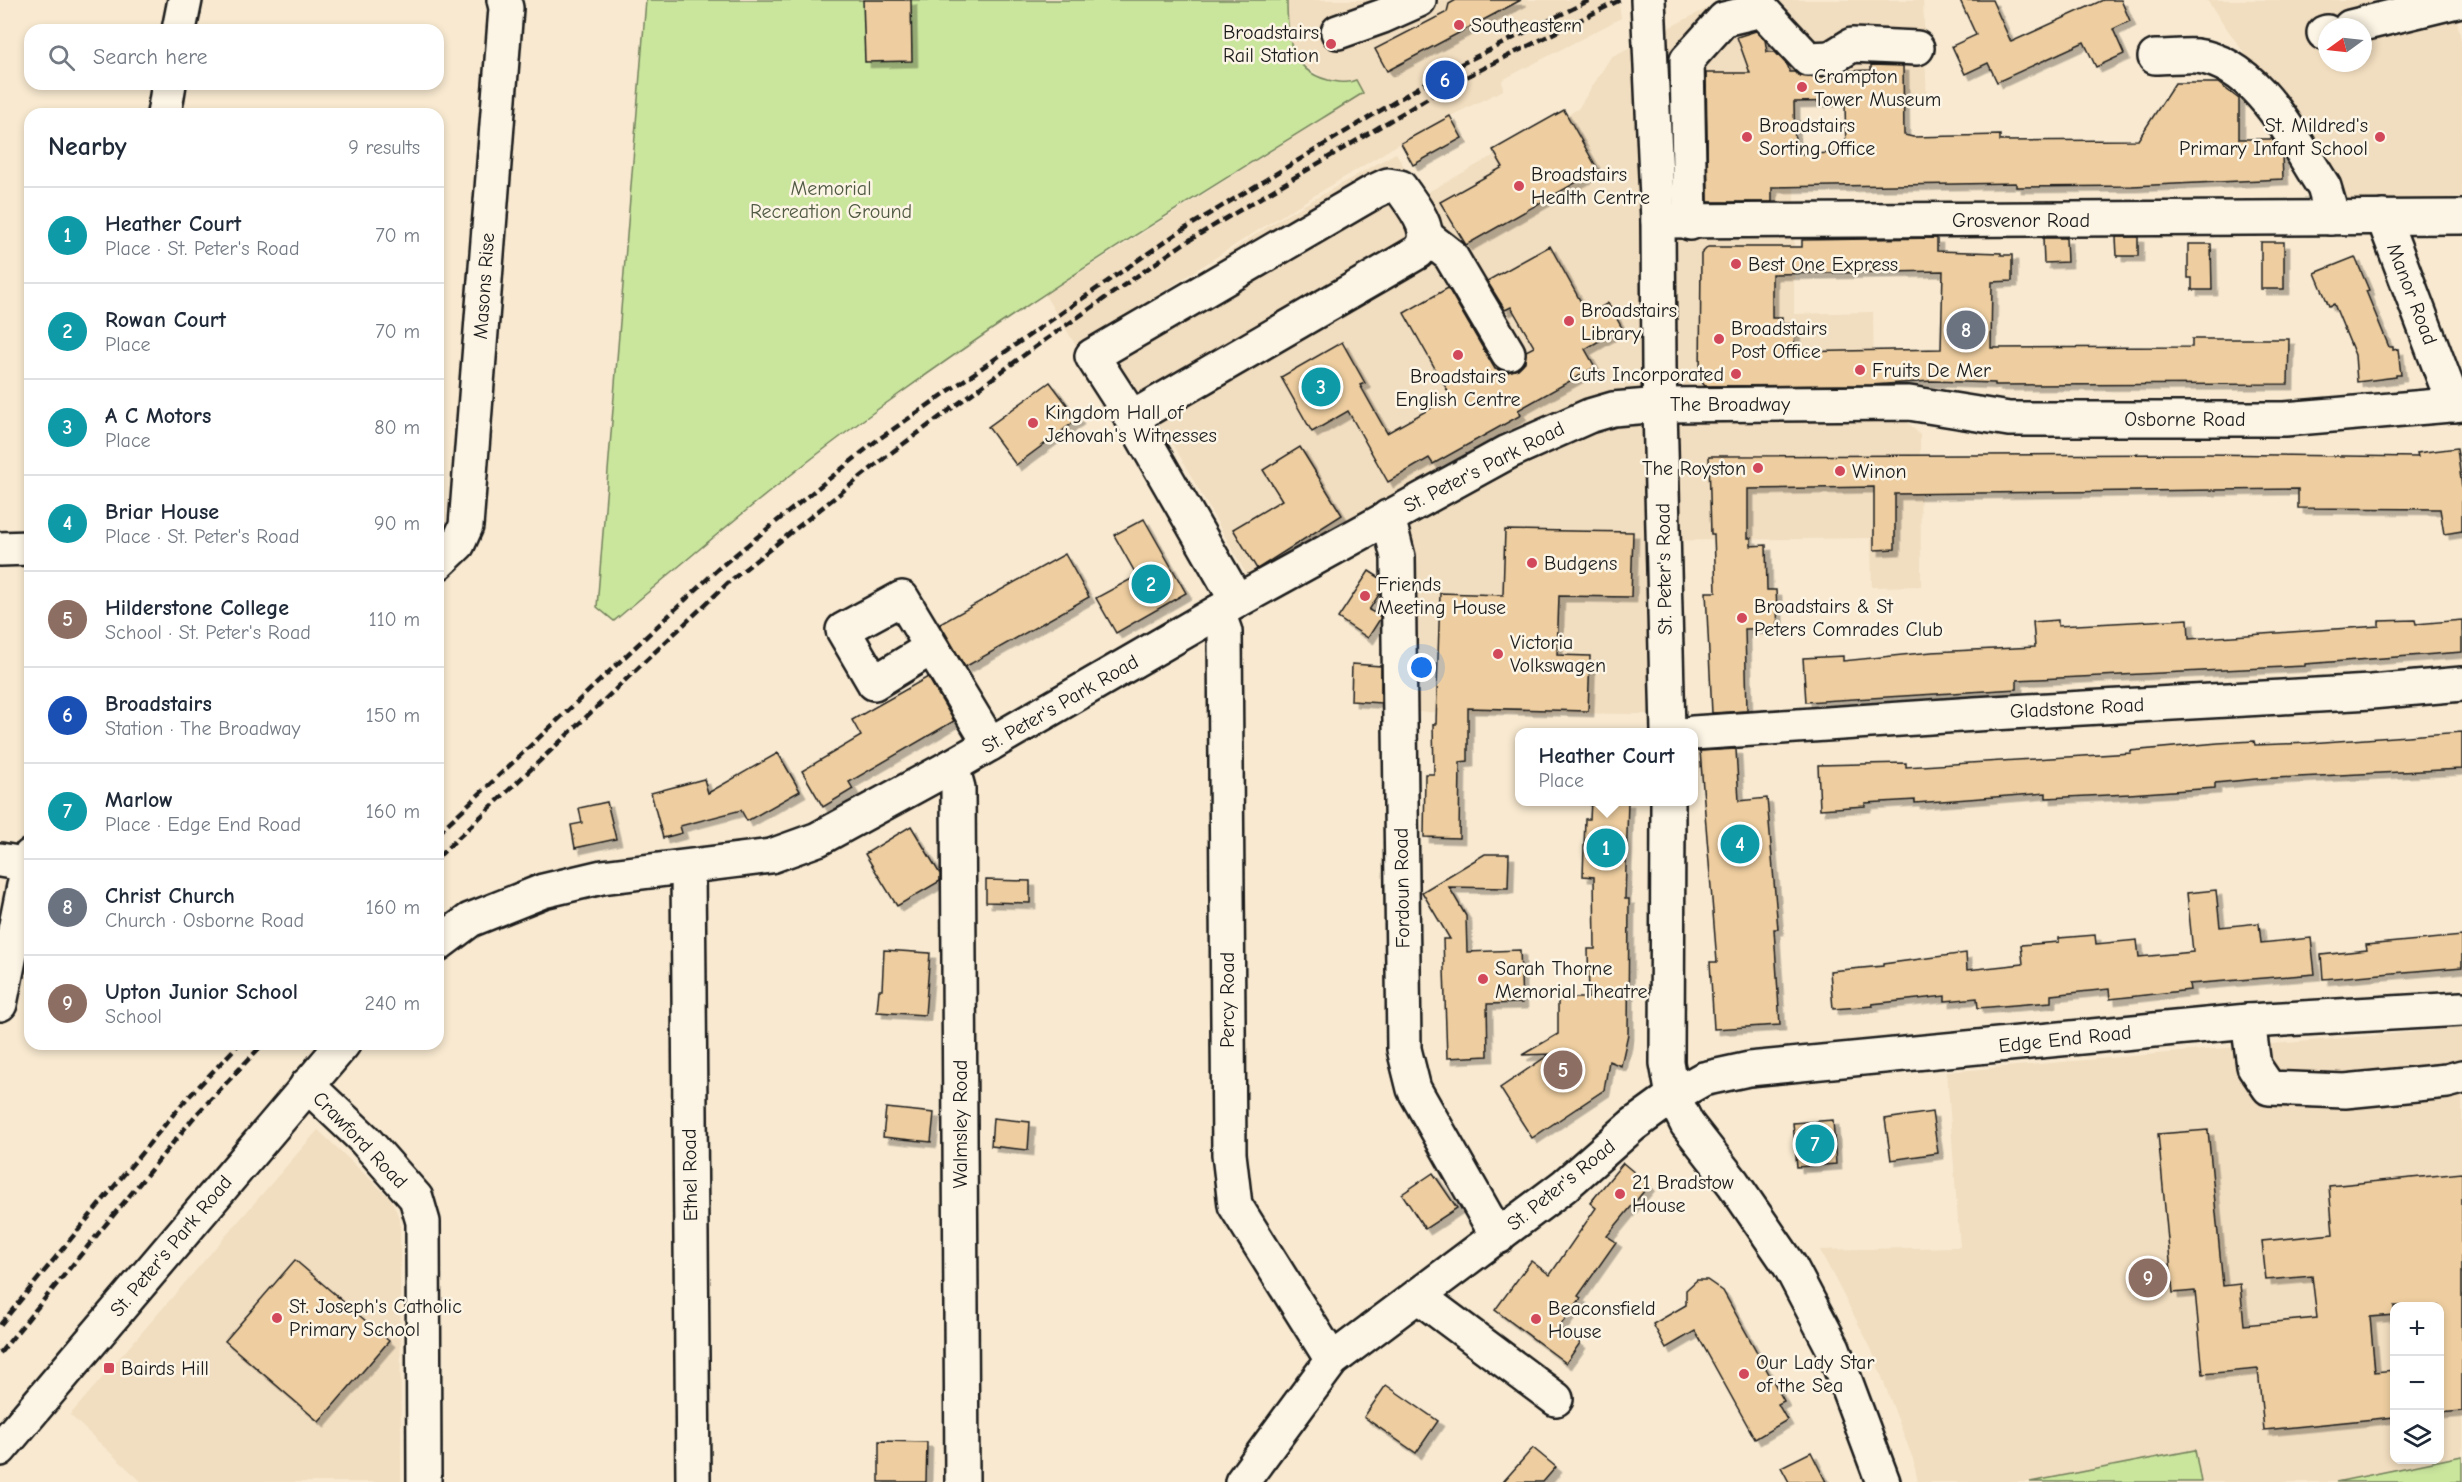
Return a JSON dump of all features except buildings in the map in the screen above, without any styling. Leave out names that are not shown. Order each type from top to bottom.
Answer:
[{"type":"street","points":[[180,24],[184,0]]},
{"type":"street","name":"Masons Rise","points":[[444,557],[458,544],[466,526],[506,8],[504,0]]},
{"type":"street","points":[[1338,32],[1419,0]]},
{"type":"street","points":[[2372,22],[2461,0]]},
{"type":"street","name":"The Broadway","points":[[1648,3],[1674,222],[1659,367],[1661,405],[1909,403]]},
{"type":"street","points":[[1674,222],[1688,60],[1724,19],[1762,10],[1808,59],[1831,58],[1852,45],[1917,48]]},
{"type":"street","points":[[2156,57],[2198,56],[2237,71],[2259,90],[2324,187],[2330,204],[2331,218]]},
{"type":"street","points":[[165,108],[168,90]]},
{"type":"street","name":"Percy Road","points":[[1332,1360],[1235,1205],[1228,1154],[1225,632],[1228,607],[1132,418],[1092,356],[1388,185],[1400,187],[1425,226],[1427,237]]},
{"type":"street","name":"Grosvenor Road","points":[[1674,222],[2462,217]]},
{"type":"street","name":"Manor Road","points":[[2383,218],[2458,404]]},
{"type":"street","points":[[1132,418],[1418,252],[1423,248],[1427,237],[1450,255],[1508,353]]},
{"type":"street","name":"Osborne Road","points":[[1909,403],[2009,419],[2285,419],[2458,404]]},
{"type":"street","name":"St. Peter's Park Road","points":[[444,940],[470,920],[543,891],[602,877],[771,856],[818,839],[952,766],[1388,517],[1508,452],[1571,423],[1613,409],[1661,405]]},
{"type":"street","name":"St. Peter's Road","points":[[1661,405],[1668,728]]},
{"type":"street","name":"Fordoun Road","points":[[1388,517],[1398,557],[1404,1049],[1414,1089],[1498,1237]]},
{"type":"street","points":[[0,549],[24,548]]},
{"type":"street","points":[[931,648],[990,744]]},
{"type":"street","name":"Gladstone Road","points":[[1698,733],[1986,713],[2372,692],[2462,684]]},
{"type":"street","name":"Walmsley Road","points":[[952,766],[958,788],[962,1482]]},
{"type":"street","points":[[1668,806],[1667,1063],[1673,1096],[1687,1124],[1733,1183],[1790,1266],[1833,1348],[1883,1482]]},
{"type":"street","points":[[0,1004],[20,860]]},
{"type":"street","name":"Ethel Road","points":[[688,868],[693,1482]]},
{"type":"street","name":"Edge End Road","points":[[1673,1096],[1703,1079],[1749,1070],[2248,1021],[2462,1009]]},
{"type":"street","points":[[2248,1021],[2254,1066],[2269,1088],[2345,1091],[2447,1081],[2462,1077]]},
{"type":"street","name":"St. Peter's Park Road","points":[[0,1449],[338,1050]]},
{"type":"street","name":"Crawford Road","points":[[307,1085],[364,1139],[416,1198],[423,1222],[424,1482]]},
{"type":"street","name":"St. Peter's Road","points":[[1242,1482],[1332,1360],[1564,1186],[1633,1125],[1673,1096]]},
{"type":"street","points":[[1418,1296],[1556,1399]]},
{"type":"shaded area","points":[[1287,0],[1618,0],[1621,18],[1502,80],[1503,90],[1450,116],[1462,138],[1413,165],[1400,143],[1263,227],[1077,347],[1045,295],[1363,93],[1356,80],[1337,82],[1323,78],[1300,62],[1292,50],[1288,37]]},
{"type":"shaded area","points":[[1724,0],[1923,0],[1927,106],[1796,102],[1794,163],[1794,314],[1873,312],[1874,388],[1920,435],[1921,586],[1872,587],[1871,538],[1645,541],[1649,714],[1415,712],[1413,554],[1406,499],[1253,586],[1172,442],[1139,459],[1078,351],[1281,218],[1396,153],[1421,196],[1578,109],[1611,57]]},
{"type":"shaded area","name":"St. Mildred's Primary Infant School","points":[[2207,0],[2453,0],[2462,46],[2462,197],[2341,207],[2261,77]]},
{"type":"shaded area","points":[[2462,1028],[2462,1482],[1918,1482],[1913,1459],[1871,1348],[1820,1250],[1960,1247],[1947,1072]]},
{"type":"shaded area","name":"St. Joseph's Catholic Primary School","points":[[318,1130],[391,1199],[400,1220],[401,1482],[142,1482],[70,1415]]},
{"type":"green space","name":"Memorial Recreation Ground","points":[[646,0],[1287,0],[1289,37],[1297,59],[1315,75],[1328,80],[1346,82],[1356,80],[1363,93],[1126,241],[952,357],[787,478],[614,621],[597,607]]},
{"type":"green space","points":[[2195,1450],[2201,1482],[2030,1482]]},
{"type":"green space","points":[[2462,1456],[2462,1482],[2336,1482],[2423,1464],[2444,1464],[2444,1460]]},
{"type":"railway","points":[[444,827],[719,568],[876,441],[1176,234],[1441,74],[1590,0]]},
{"type":"railway","points":[[444,851],[730,581],[887,456],[1035,347],[1183,244],[1448,86],[1620,0]]},
{"type":"railway","points":[[0,1325],[182,1104],[233,1050]]},
{"type":"railway","points":[[0,1353],[195,1116],[257,1050]]},
{"type":"place","name":"Southeastern","points":[[1459,25]]},
{"type":"place","name":"Broadstairs Rail Station","points":[[1331,44]]},
{"type":"place","name":"Broadstairs","points":[[1445,80]]},
{"type":"place","name":"Crampton Tower Museum","points":[[1802,87]]},
{"type":"place","name":"Broadstairs Sorting Office","points":[[1747,137]]},
{"type":"place","name":"St. Mildred's Primary Infant School","points":[[2380,137]]},
{"type":"place","name":"Broadstairs Health Centre","points":[[1519,186]]},
{"type":"place","name":"Best One Express","points":[[1736,264]]},
{"type":"place","name":"Broadstairs Library","points":[[1569,321]]},
{"type":"place","name":"Christ Church","points":[[1966,330]]},
{"type":"place","name":"Broadstairs Post Office","points":[[1719,339]]},
{"type":"place","name":"Broadstairs English Centre","points":[[1458,355]]},
{"type":"place","name":"Fruits De Mer","points":[[1860,370]]},
{"type":"place","name":"Cuts Incorporated","points":[[1736,374]]},
{"type":"place","name":"A C Motors","points":[[1321,387]]},
{"type":"place","name":"Kingdom Hall of Jehovah's Witnesses","points":[[1033,423]]},
{"type":"place","name":"The Royston","points":[[1758,468]]},
{"type":"place","name":"Winon","points":[[1840,471]]},
{"type":"place","name":"Budgens","points":[[1532,563]]},
{"type":"place","name":"Rowan Court","points":[[1151,584]]},
{"type":"place","name":"Friends Meeting House","points":[[1365,596]]},
{"type":"place","name":"Broadstairs & St Peters Comrades Club","points":[[1742,618]]},
{"type":"place","name":"Victoria Volkswagen","points":[[1498,654]]},
{"type":"place","name":"Briar House","points":[[1740,844]]},
{"type":"place","name":"Heather Court","points":[[1606,848]]},
{"type":"place","name":"Sarah Thorne Memorial Theatre","points":[[1483,979]]},
{"type":"place","name":"Hilderstone College","points":[[1563,1070]]},
{"type":"place","name":"Marlow","points":[[1815,1144]]},
{"type":"place","name":"21 Bradstow House","points":[[1620,1194]]},
{"type":"place","name":"Upton Junior School","points":[[2148,1278]]},
{"type":"place","name":"St. Joseph's Catholic Primary School","points":[[277,1318]]},
{"type":"place","name":"Beaconsfield House","points":[[1536,1319]]},
{"type":"place","name":"Bairds Hill","points":[[109,1368]]},
{"type":"place","name":"Our Lady Star of the Sea","points":[[1744,1374]]}]
